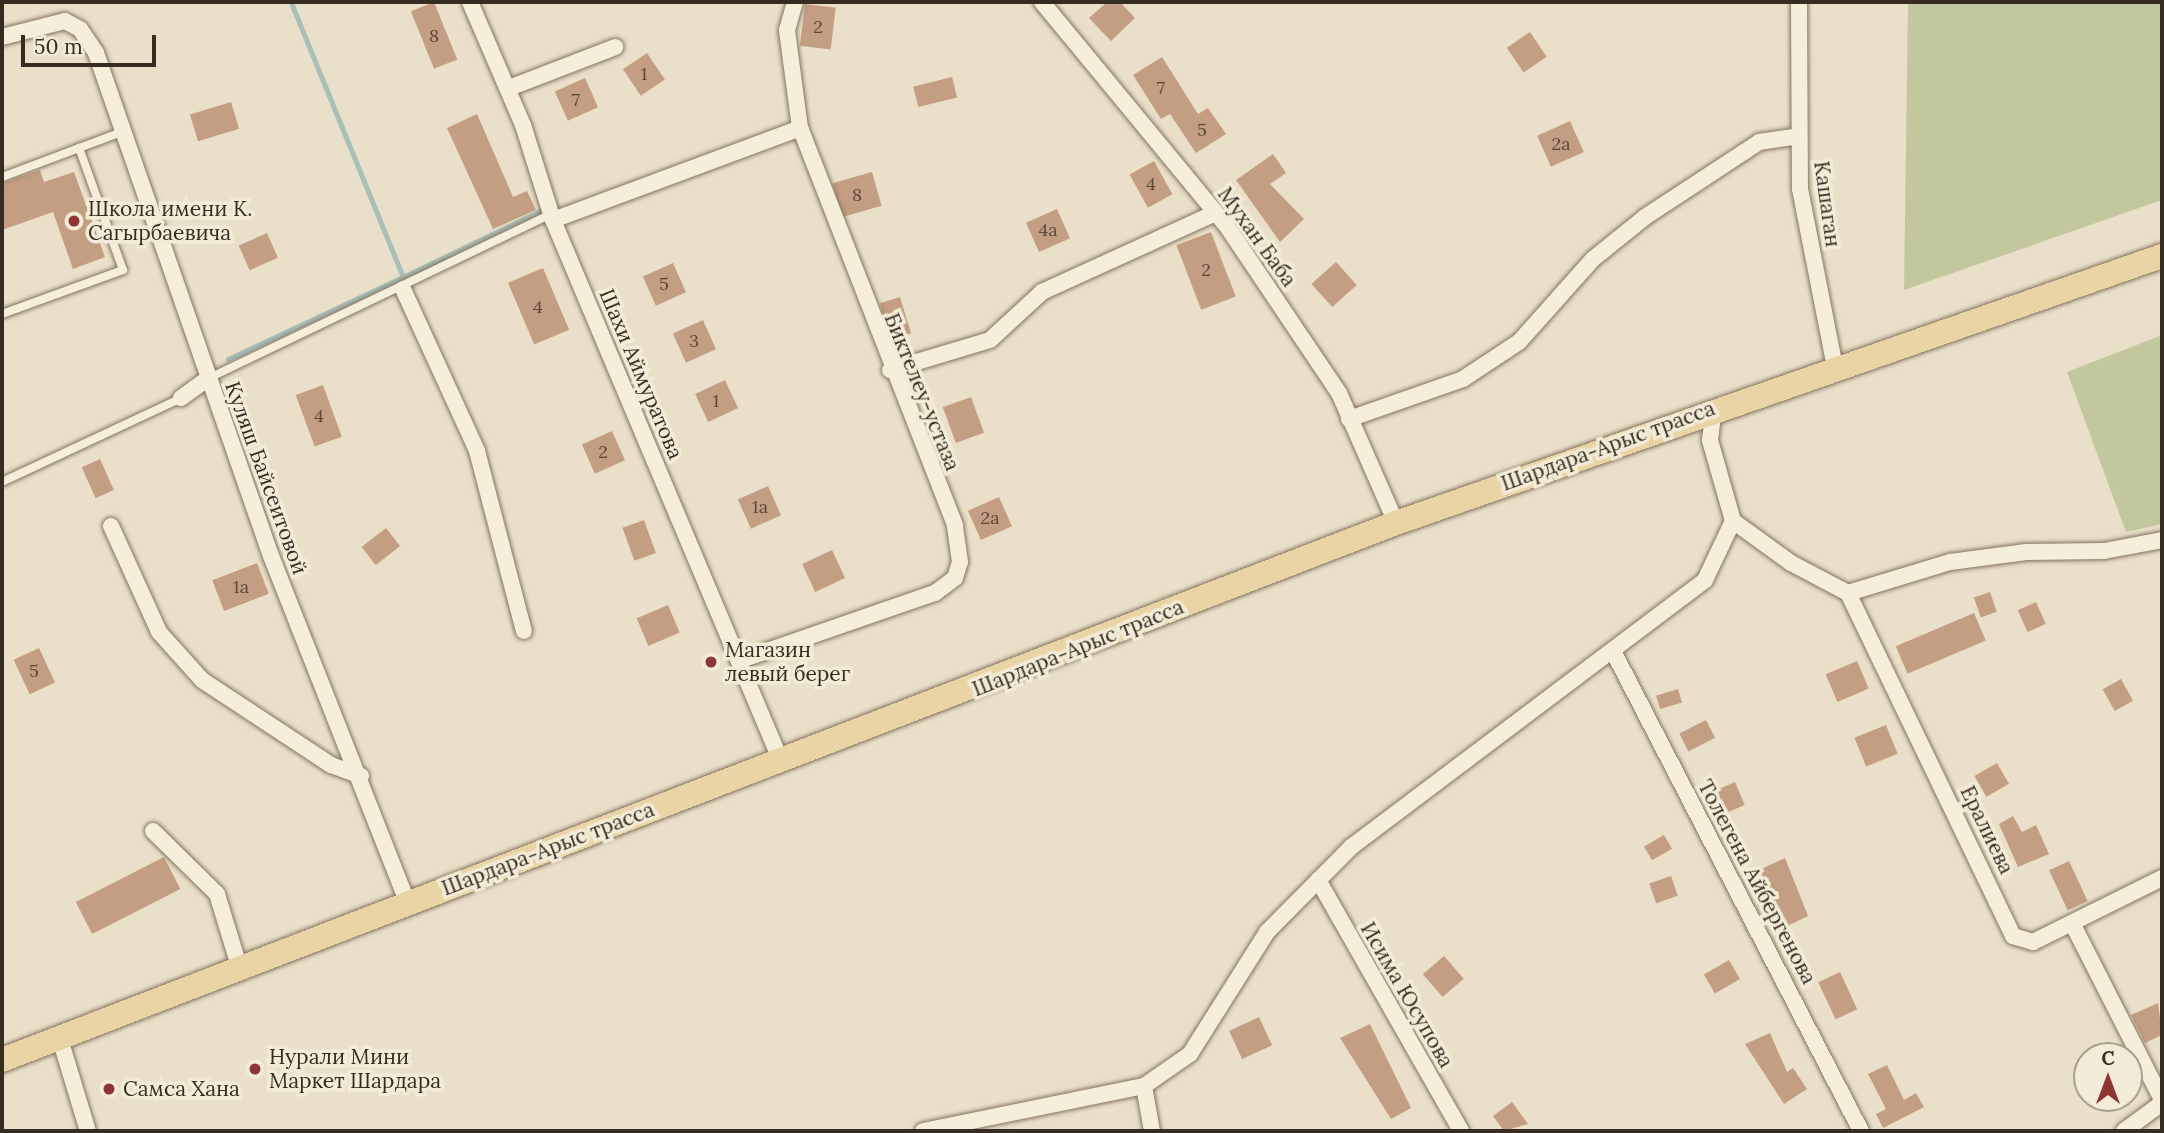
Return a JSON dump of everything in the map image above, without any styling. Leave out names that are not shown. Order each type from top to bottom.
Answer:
[{"type":"main road","name":"Шардара-Арыс трасса","points":[[2,1060],[61,1040],[780,759],[1015,674],[1396,523],[1714,408],[2162,256]]},
{"type":"street","name":"Шахи Аймуратова","points":[[470,2],[509,88],[552,217],[741,660],[780,759]]},
{"type":"street","name":"Биктелеу-устаза","points":[[741,660],[934,593],[955,578],[955,525],[890,370],[800,128],[787,30],[795,2]]},
{"type":"street","name":"Мухан Баба","points":[[1042,2],[1215,213],[1339,393],[1396,523]]},
{"type":"street","name":"Кашаган","points":[[1799,2],[1800,189],[1835,367]]},
{"type":"street","name":"Куляш Байсеитовой","points":[[2,37],[65,21],[80,29],[98,62],[207,379],[408,903]]},
{"type":"street","points":[[509,88],[615,47]]},
{"type":"street","points":[[552,217],[800,128]]},
{"type":"street","points":[[1349,419],[1463,379],[1519,342],[1592,259],[1644,217],[1759,142],[1799,136]]},
{"type":"street","points":[[890,370],[990,340],[1042,292],[1215,213]]},
{"type":"street","points":[[403,289],[477,451],[524,631]]},
{"type":"street","points":[[181,398],[207,379]]},
{"type":"street","points":[[1714,408],[1710,440],[1733,521],[1791,563],[1848,593],[1950,562],[2026,552],[2104,551],[2162,540]]},
{"type":"street","points":[[923,1131],[1144,1086],[1190,1054],[1267,932],[1351,847],[1614,653],[1705,580],[1733,521]]},
{"type":"street","points":[[111,526],[159,632],[202,680],[331,765],[361,776]]},
{"type":"street","name":"Ералиева","points":[[1848,593],[2013,936],[2026,943],[2162,878]]},
{"type":"street","name":"Толегена Айбергенова","points":[[1614,653],[1861,1131]]},
{"type":"street","points":[[153,831],[217,894],[240,969]]},
{"type":"street","name":"Исима Юсупова","points":[[1318,880],[1461,1131]]},
{"type":"street","points":[[2072,923],[2162,1102],[2124,1131]]},
{"type":"street","points":[[61,1040],[88,1131]]},
{"type":"street","points":[[1144,1086],[1152,1131]]},
{"type":"lane","points":[[2,177],[122,132]]},
{"type":"lane","points":[[2,314],[123,270],[79,148]]},
{"type":"lane","points":[[207,379],[552,217]]},
{"type":"lane","points":[[2,482],[181,398]]},
{"type":"green space","points":[[1908,2],[2162,2],[2162,200],[1904,290]]},
{"type":"green space","points":[[2162,335],[2162,524],[2126,532],[2067,372]]},
{"type":"building","points":[[434,2],[457,59],[434,69],[411,11]]},
{"type":"building","points":[[1107,2],[1120,2],[1135,18],[1111,41],[1089,18]]},
{"type":"building","points":[[805,4],[836,8],[831,49],[800,46]]},
{"type":"building","points":[[1530,32],[1547,57],[1524,73],[1507,48]]},
{"type":"building","points":[[647,53],[665,80],[641,96],[623,69]]},
{"type":"building","points":[[1162,57],[1198,114],[1208,108],[1226,134],[1196,153],[1170,114],[1161,119],[1133,75]]},
{"type":"building","points":[[952,77],[957,97],[918,107],[913,87]]},
{"type":"building","points":[[585,78],[598,107],[568,121],[555,91]]},
{"type":"building","points":[[231,102],[239,129],[198,141],[190,115]]},
{"type":"building","points":[[477,114],[513,197],[527,191],[536,210],[493,229],[447,128]]},
{"type":"building","points":[[1570,121],[1584,152],[1551,167],[1537,136]]},
{"type":"building","points":[[1273,154],[1286,173],[1270,184],[1304,219],[1280,242],[1236,180]]},
{"type":"building","points":[[1154,161],[1172,194],[1148,208],[1130,175]]},
{"type":"building","name":"Школа имени К. Сагырбаевича","points":[[40,170],[44,182],[74,172],[105,257],[73,269],[53,212],[2,230],[2,183]]},
{"type":"building","points":[[872,172],[882,206],[842,217],[833,183]]},
{"type":"building","points":[[1057,209],[1070,238],[1039,252],[1026,223]]},
{"type":"building","points":[[1211,232],[1236,296],[1201,310],[1176,245]]},
{"type":"building","points":[[267,233],[278,258],[250,270],[239,246]]},
{"type":"building","points":[[1336,262],[1357,285],[1332,307],[1311,284]]},
{"type":"building","points":[[673,263],[686,292],[656,306],[643,276]]},
{"type":"building","points":[[543,268],[569,330],[534,345],[508,283]]},
{"type":"building","points":[[900,297],[911,333],[891,339],[880,303]]},
{"type":"building","points":[[703,320],[716,349],[686,363],[673,333]]},
{"type":"building","points":[[725,380],[738,408],[708,422],[695,394]]},
{"type":"building","points":[[323,385],[342,437],[315,447],[296,395]]},
{"type":"building","points":[[971,397],[984,433],[956,443],[943,407]]},
{"type":"building","points":[[612,431],[625,460],[595,474],[582,444]]},
{"type":"building","points":[[100,459],[114,490],[96,498],[82,467]]},
{"type":"building","points":[[768,486],[781,515],[751,529],[738,499]]},
{"type":"building","points":[[999,497],[1012,526],[981,540],[968,511]]},
{"type":"building","points":[[644,520],[656,553],[634,561],[622,528]]},
{"type":"building","points":[[386,528],[400,546],[376,565],[362,547]]},
{"type":"building","points":[[832,550],[845,578],[815,592],[802,564]]},
{"type":"building","points":[[257,563],[269,594],[224,611],[212,580]]},
{"type":"building","points":[[1990,592],[1997,612],[1981,617],[1974,598]]},
{"type":"building","points":[[2036,602],[2046,624],[2027,632],[2018,610]]},
{"type":"building","points":[[668,605],[680,633],[648,646],[637,618]]},
{"type":"building","points":[[1974,613],[1986,641],[1907,674],[1896,646]]},
{"type":"building","points":[[39,648],[55,682],[30,694],[14,660]]},
{"type":"building","points":[[1857,661],[1869,689],[1837,702],[1826,674]]},
{"type":"building","points":[[2121,679],[2133,701],[2115,711],[2103,689]]},
{"type":"building","points":[[1678,689],[1682,702],[1660,709],[1656,696]]},
{"type":"building","points":[[1706,720],[1715,738],[1688,751],[1679,734]]},
{"type":"building","points":[[1886,725],[1898,754],[1866,766],[1854,738]]},
{"type":"building","points":[[1997,763],[2009,784],[1986,797],[1974,776]]},
{"type":"building","points":[[1735,782],[1745,805],[1723,814],[1713,791]]},
{"type":"building","points":[[2013,816],[2022,832],[2036,825],[2049,854],[2018,867],[1999,824]]},
{"type":"building","points":[[1664,835],[1672,849],[1652,860],[1644,846]]},
{"type":"building","points":[[164,857],[180,889],[92,934],[76,902]]},
{"type":"building","points":[[1785,858],[1808,916],[1783,928],[1755,872]]},
{"type":"building","points":[[2069,861],[2088,901],[2068,910],[2049,870]]},
{"type":"building","points":[[1671,876],[1678,896],[1656,903],[1649,883]]},
{"type":"building","points":[[1444,956],[1464,979],[1443,997],[1423,974]]},
{"type":"building","points":[[1729,960],[1740,979],[1715,994],[1704,975]]},
{"type":"building","points":[[1840,972],[1857,1009],[1836,1019],[1818,982]]},
{"type":"building","points":[[2158,1003],[2162,1035],[2145,1043],[2131,1015]]},
{"type":"building","points":[[1259,1017],[1272,1045],[1242,1059],[1229,1031]]},
{"type":"building","points":[[1370,1024],[1411,1108],[1391,1119],[1340,1038]]},
{"type":"building","points":[[1770,1033],[1787,1072],[1793,1068],[1807,1089],[1784,1104],[1745,1044]]},
{"type":"building","points":[[1887,1065],[1904,1100],[1916,1093],[1924,1107],[1883,1128],[1876,1114],[1886,1109],[1868,1074]]},
{"type":"building","points":[[1512,1102],[1528,1124],[1504,1131],[1493,1116]]},
{"type":"waterway","points":[[228,359],[403,277],[291,2]]},
{"type":"waterway","points":[[403,277],[546,208]]},
{"type":"place","name":"Школа имени К. Сагырбаевича","points":[[74,221]]},
{"type":"place","name":"Магазин левый берег","points":[[711,662]]},
{"type":"place","name":"Нурали Мини Маркет Шардара","points":[[255,1069]]},
{"type":"place","name":"Самса Хана","points":[[109,1089]]}]
